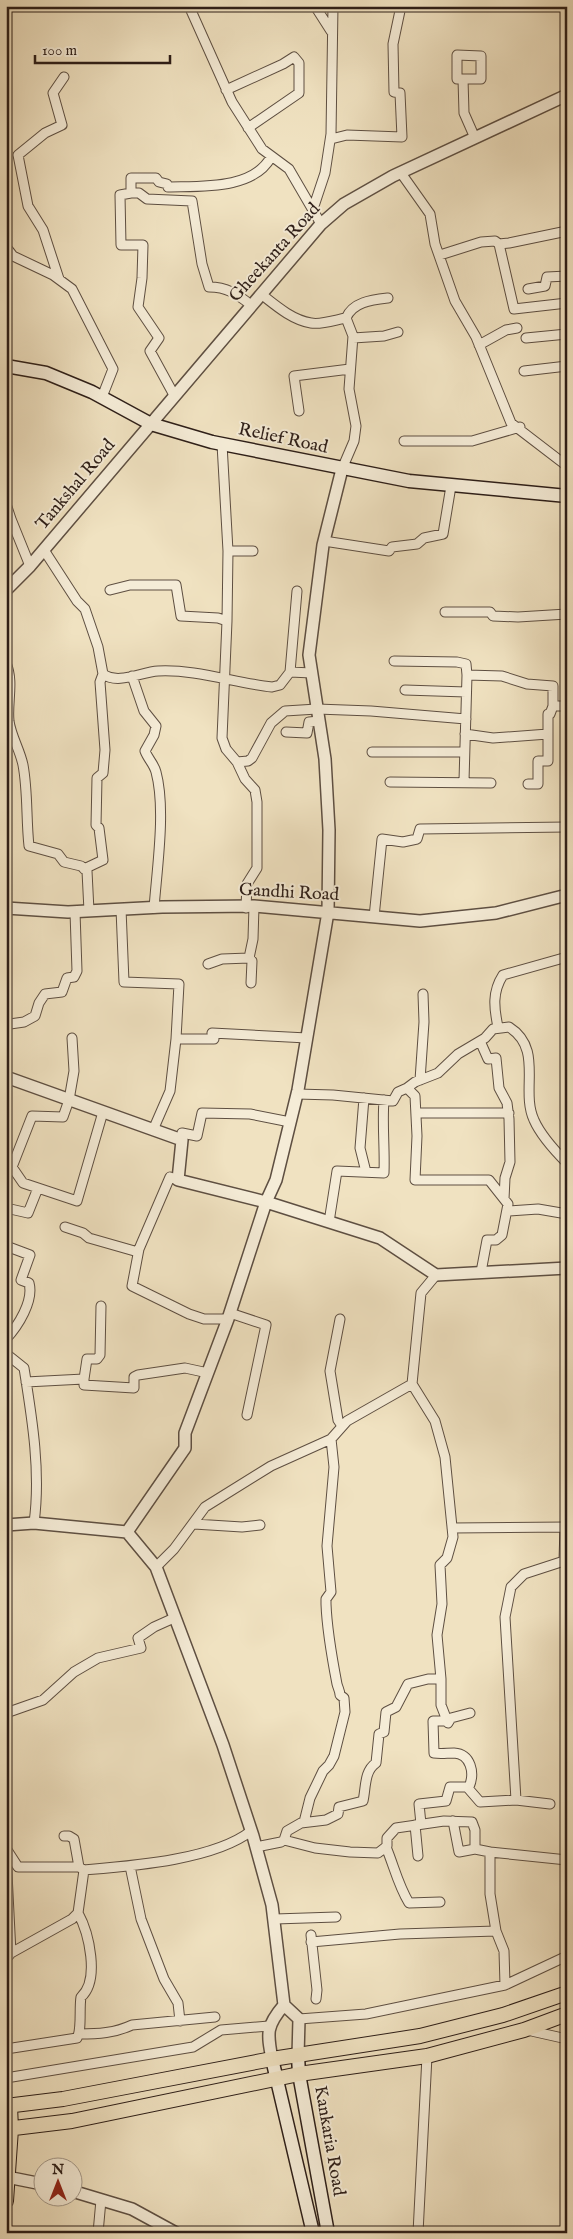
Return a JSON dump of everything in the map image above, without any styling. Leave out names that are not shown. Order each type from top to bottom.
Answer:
[{"type":"main road","name":"Relief Road","points":[[6,366],[46,373],[102,397],[151,424],[177,433],[222,444],[409,481],[567,496]]},
{"type":"main road","points":[[6,2201],[8,2106],[63,2099],[272,2059],[420,2036],[503,2015],[567,1993]]},
{"type":"main road","points":[[9,2129],[72,2120],[299,2074],[427,2056],[524,2030],[567,2014]]},
{"type":"main road","name":"Kankaria Road","points":[[298,2056],[299,2074],[328,2233]]},
{"type":"main road","points":[[272,2059],[313,2233]]},
{"type":"street","points":[[189,6],[226,90],[248,128],[262,149],[288,169],[321,224]]},
{"type":"street","points":[[315,6],[331,31]]},
{"type":"street","points":[[313,209],[325,173],[330,139],[333,6]]},
{"type":"street","points":[[330,139],[347,135],[402,137],[400,93],[394,92],[393,54],[395,30],[401,6]]},
{"type":"street","points":[[226,90],[294,57],[300,63],[300,93],[248,128]]},
{"type":"street","points":[[58,279],[43,230],[28,206],[18,155],[45,133],[62,125],[53,93],[64,77]]},
{"type":"street","points":[[462,79],[464,113],[475,138]]},
{"type":"street","name":"Gheekanta Road","points":[[151,424],[321,224],[344,204],[401,172],[567,95]]},
{"type":"street","points":[[131,193],[131,178],[156,178],[158,182],[167,184],[168,187],[210,186],[233,182],[250,176],[268,163],[271,157]]},
{"type":"street","points":[[401,172],[430,214],[440,255],[455,301],[479,345],[511,422],[567,466]]},
{"type":"street","points":[[174,395],[150,351],[159,338],[138,307],[142,278],[143,246],[121,245],[120,195],[139,193],[147,199],[192,201],[202,264],[209,286],[223,287],[251,305]]},
{"type":"street","points":[[440,255],[481,242],[494,241],[499,244],[567,231]]},
{"type":"street","points":[[499,244],[514,309],[567,302]]},
{"type":"street","points":[[6,247],[13,256],[58,279],[72,289],[113,369],[102,397]]},
{"type":"street","points":[[528,289],[545,286],[546,277],[567,276]]},
{"type":"street","points":[[261,294],[284,311],[313,324],[346,318]]},
{"type":"street","points":[[127,1532],[185,1448],[185,1433],[229,1316],[266,1202],[276,1180],[297,1094],[328,912],[329,830],[325,759],[309,655],[324,541],[342,469],[354,441],[356,426],[350,401],[350,369],[353,338],[346,318],[350,309],[359,304],[388,298]]},
{"type":"street","points":[[479,345],[506,330],[517,328]]},
{"type":"street","points":[[353,338],[377,337],[398,332]]},
{"type":"street","points":[[526,338],[567,334]]},
{"type":"street","points":[[524,371],[567,366]]},
{"type":"street","points":[[299,411],[294,376],[350,369]]},
{"type":"street","name":"Tankshal Road","points":[[6,590],[44,550],[151,424]]},
{"type":"street","points":[[404,441],[472,441],[520,428]]},
{"type":"street","points":[[222,444],[228,550],[227,667],[224,680],[225,702],[222,738],[226,749],[237,762],[245,779],[255,790],[257,802],[257,868],[247,884],[253,939],[249,958],[252,960],[251,983]]},
{"type":"street","points":[[324,541],[389,551],[392,547],[417,544],[424,538],[443,534],[451,486]]},
{"type":"street","points":[[6,504],[9,519],[30,566]]},
{"type":"street","points":[[44,550],[77,601],[85,609],[98,647],[103,674],[100,682],[105,750],[103,773],[97,778],[96,825],[99,828],[103,860],[84,869]]},
{"type":"street","points":[[228,550],[253,551]]},
{"type":"street","points":[[110,590],[130,586],[176,586],[181,616],[218,618],[227,621]]},
{"type":"street","points":[[103,674],[108,678],[159,671],[272,687],[280,685],[290,672],[297,591]]},
{"type":"street","points":[[445,612],[490,612],[493,616],[518,617],[567,614]]},
{"type":"street","points":[[394,661],[457,662],[466,664],[464,781]]},
{"type":"street","points":[[6,663],[10,687],[9,720],[22,763],[27,790],[26,816],[29,846],[58,854],[64,862],[81,866],[86,871],[89,911]]},
{"type":"street","points":[[290,672],[312,673]]},
{"type":"street","points":[[132,676],[144,711],[156,726],[146,751],[149,761],[155,769],[160,794],[154,908]]},
{"type":"street","points":[[466,676],[502,676],[527,684],[553,686],[553,706],[550,714],[548,714],[548,761],[538,761],[538,784],[528,784]]},
{"type":"street","points":[[405,690],[466,692]]},
{"type":"street","points":[[553,706],[567,706]]},
{"type":"street","points":[[237,762],[248,762],[252,758],[276,717],[285,711],[317,709],[466,719]]},
{"type":"street","points":[[286,732],[307,732],[309,722],[319,721]]},
{"type":"street","points":[[465,734],[493,738],[548,734]]},
{"type":"street","points":[[372,752],[464,752]]},
{"type":"street","points":[[390,782],[464,781],[491,783]]},
{"type":"street","points":[[374,917],[382,839],[403,842],[417,839],[420,829],[567,827]]},
{"type":"street","name":"Gandhi Road","points":[[6,908],[75,912],[154,908],[250,907],[420,921],[496,913],[567,895]]},
{"type":"street","points":[[120,909],[124,982],[179,984],[176,1040],[170,1090],[153,1130]]},
{"type":"street","points":[[6,1027],[10,1024],[24,1022],[34,1016],[45,994],[62,992],[67,978],[74,977],[77,971],[75,912]]},
{"type":"street","points":[[498,1027],[494,1007],[495,986],[503,975],[567,957]]},
{"type":"street","points":[[208,964],[222,959],[249,958]]},
{"type":"street","points":[[420,1080],[424,1022],[423,994]]},
{"type":"street","points":[[297,1094],[394,1101],[398,1092],[438,1073],[458,1054],[480,1041],[498,1027],[509,1027],[514,1030],[529,1054],[530,1102],[534,1120],[567,1163]]},
{"type":"street","points":[[176,1040],[214,1039],[212,1033],[306,1038]]},
{"type":"street","points":[[72,1038],[74,1071],[69,1100],[63,1118],[32,1116],[12,1167],[23,1183],[77,1202],[104,1112]]},
{"type":"street","points":[[480,1041],[488,1059],[496,1058],[499,1088],[507,1103],[509,1113],[510,1162],[505,1178],[504,1199]]},
{"type":"street","points":[[6,1077],[180,1140]]},
{"type":"street","points":[[407,1088],[415,1096],[415,1180],[489,1180],[508,1204],[502,1235],[496,1240],[487,1240],[481,1272]]},
{"type":"street","points":[[364,1098],[360,1148],[366,1172]]},
{"type":"street","points":[[329,1222],[337,1171],[384,1173],[385,1152],[382,1123],[384,1100]]},
{"type":"street","points":[[416,1112],[509,1113]]},
{"type":"street","points":[[178,1180],[182,1134],[197,1136],[202,1113],[250,1114],[290,1122]]},
{"type":"street","points":[[246,1415],[266,1325],[229,1316],[204,1319],[132,1286],[138,1252],[170,1177],[266,1202],[380,1238],[436,1275],[567,1268]]},
{"type":"street","points":[[6,1208],[28,1213],[38,1188]]},
{"type":"street","points":[[508,1211],[538,1209],[567,1214]]},
{"type":"street","points":[[66,1226],[83,1233],[89,1238],[138,1252]]},
{"type":"street","points":[[6,1246],[30,1255],[21,1280],[29,1283],[30,1290],[17,1326],[6,1339]]},
{"type":"street","points":[[436,1275],[421,1293],[412,1384],[435,1421],[445,1457],[452,1537],[447,1558],[440,1565],[442,1604],[437,1635],[441,1678],[441,1705],[446,1721]]},
{"type":"street","points":[[101,1306],[100,1356],[96,1359],[87,1359],[84,1385],[134,1388],[134,1377],[138,1375],[185,1368],[208,1373]]},
{"type":"street","points":[[340,1319],[330,1371],[335,1406],[342,1426]]},
{"type":"street","points":[[6,1356],[10,1356],[24,1368],[31,1405],[37,1502],[34,1523]]},
{"type":"street","points":[[26,1382],[84,1379]]},
{"type":"street","points":[[156,1567],[174,1549],[205,1508],[220,1497],[271,1466],[331,1439],[347,1421],[412,1384]]},
{"type":"street","points":[[304,1822],[310,1798],[322,1771],[329,1765],[334,1756],[344,1712],[344,1698],[340,1695],[334,1655],[329,1639],[326,1604],[326,1599],[331,1592],[327,1546],[334,1467],[331,1439]]},
{"type":"street","points":[[6,1525],[34,1523],[127,1532],[156,1567],[223,1745],[251,1831],[274,1919],[284,2005],[299,2019],[366,2014],[505,1985],[567,1956]]},
{"type":"street","points":[[194,1524],[242,1527],[260,1525]]},
{"type":"street","points":[[452,1528],[566,1527],[564,1561],[524,1574],[511,1588],[505,1617],[516,1800]]},
{"type":"street","points":[[6,1713],[43,1700],[74,1672],[98,1658],[142,1648],[138,1638],[154,1627],[174,1618]]},
{"type":"street","points":[[256,1847],[284,1840],[287,1831],[304,1822],[326,1820],[338,1814],[339,1807],[363,1801],[366,1776],[376,1763],[379,1734],[384,1732],[386,1712],[396,1707],[408,1684],[428,1678],[441,1678]]},
{"type":"street","points":[[467,1787],[471,1781],[472,1770],[466,1759],[456,1753],[434,1753],[433,1721],[446,1721],[448,1723],[451,1718],[470,1714]]},
{"type":"street","points":[[418,1856],[419,1804],[446,1801],[450,1787],[467,1787],[480,1802],[516,1800],[550,1804]]},
{"type":"street","points":[[453,1821],[459,1852],[475,1849],[567,1860]]},
{"type":"street","points":[[440,1902],[409,1903],[396,1878],[393,1864],[386,1848],[387,1838],[396,1828],[453,1821],[472,1822],[475,1830],[475,1849]]},
{"type":"street","points":[[6,1849],[18,1867],[82,1869],[130,1866],[212,1850],[239,1841],[251,1831]]},
{"type":"street","points":[[6,2049],[77,2038],[79,2034],[78,2014],[81,1997],[87,1992],[91,1973],[87,1934],[78,1913],[82,1869],[74,1839],[64,1836]]},
{"type":"street","points":[[284,1840],[290,1844],[350,1852],[378,1853],[386,1848]]},
{"type":"street","points":[[490,1852],[490,1894],[494,1906],[496,1931],[504,1951],[505,1985]]},
{"type":"street","points":[[6,1854],[9,1956],[72,1919],[78,1913]]},
{"type":"street","points":[[130,1866],[141,1919],[164,1978],[178,2003],[180,2021]]},
{"type":"street","points":[[274,1919],[336,1916]]},
{"type":"street","points":[[316,1999],[316,1978],[311,1938],[496,1931]]},
{"type":"street","points":[[272,2059],[268,2038],[269,2026],[284,2005]]},
{"type":"street","points":[[79,2034],[100,2034],[122,2030],[132,2025],[215,2017]]},
{"type":"street","points":[[298,2056],[299,2019]]},
{"type":"street","points":[[6,2078],[193,2048],[221,2030],[269,2026]]},
{"type":"street","points":[[524,2030],[567,2040]]},
{"type":"street","points":[[418,2233],[427,2056]]},
{"type":"street","points":[[7,2177],[32,2182]]},
{"type":"street","points":[[82,2194],[132,2209],[176,2233]]},
{"type":"street","points":[[98,2233],[101,2200]]}]
